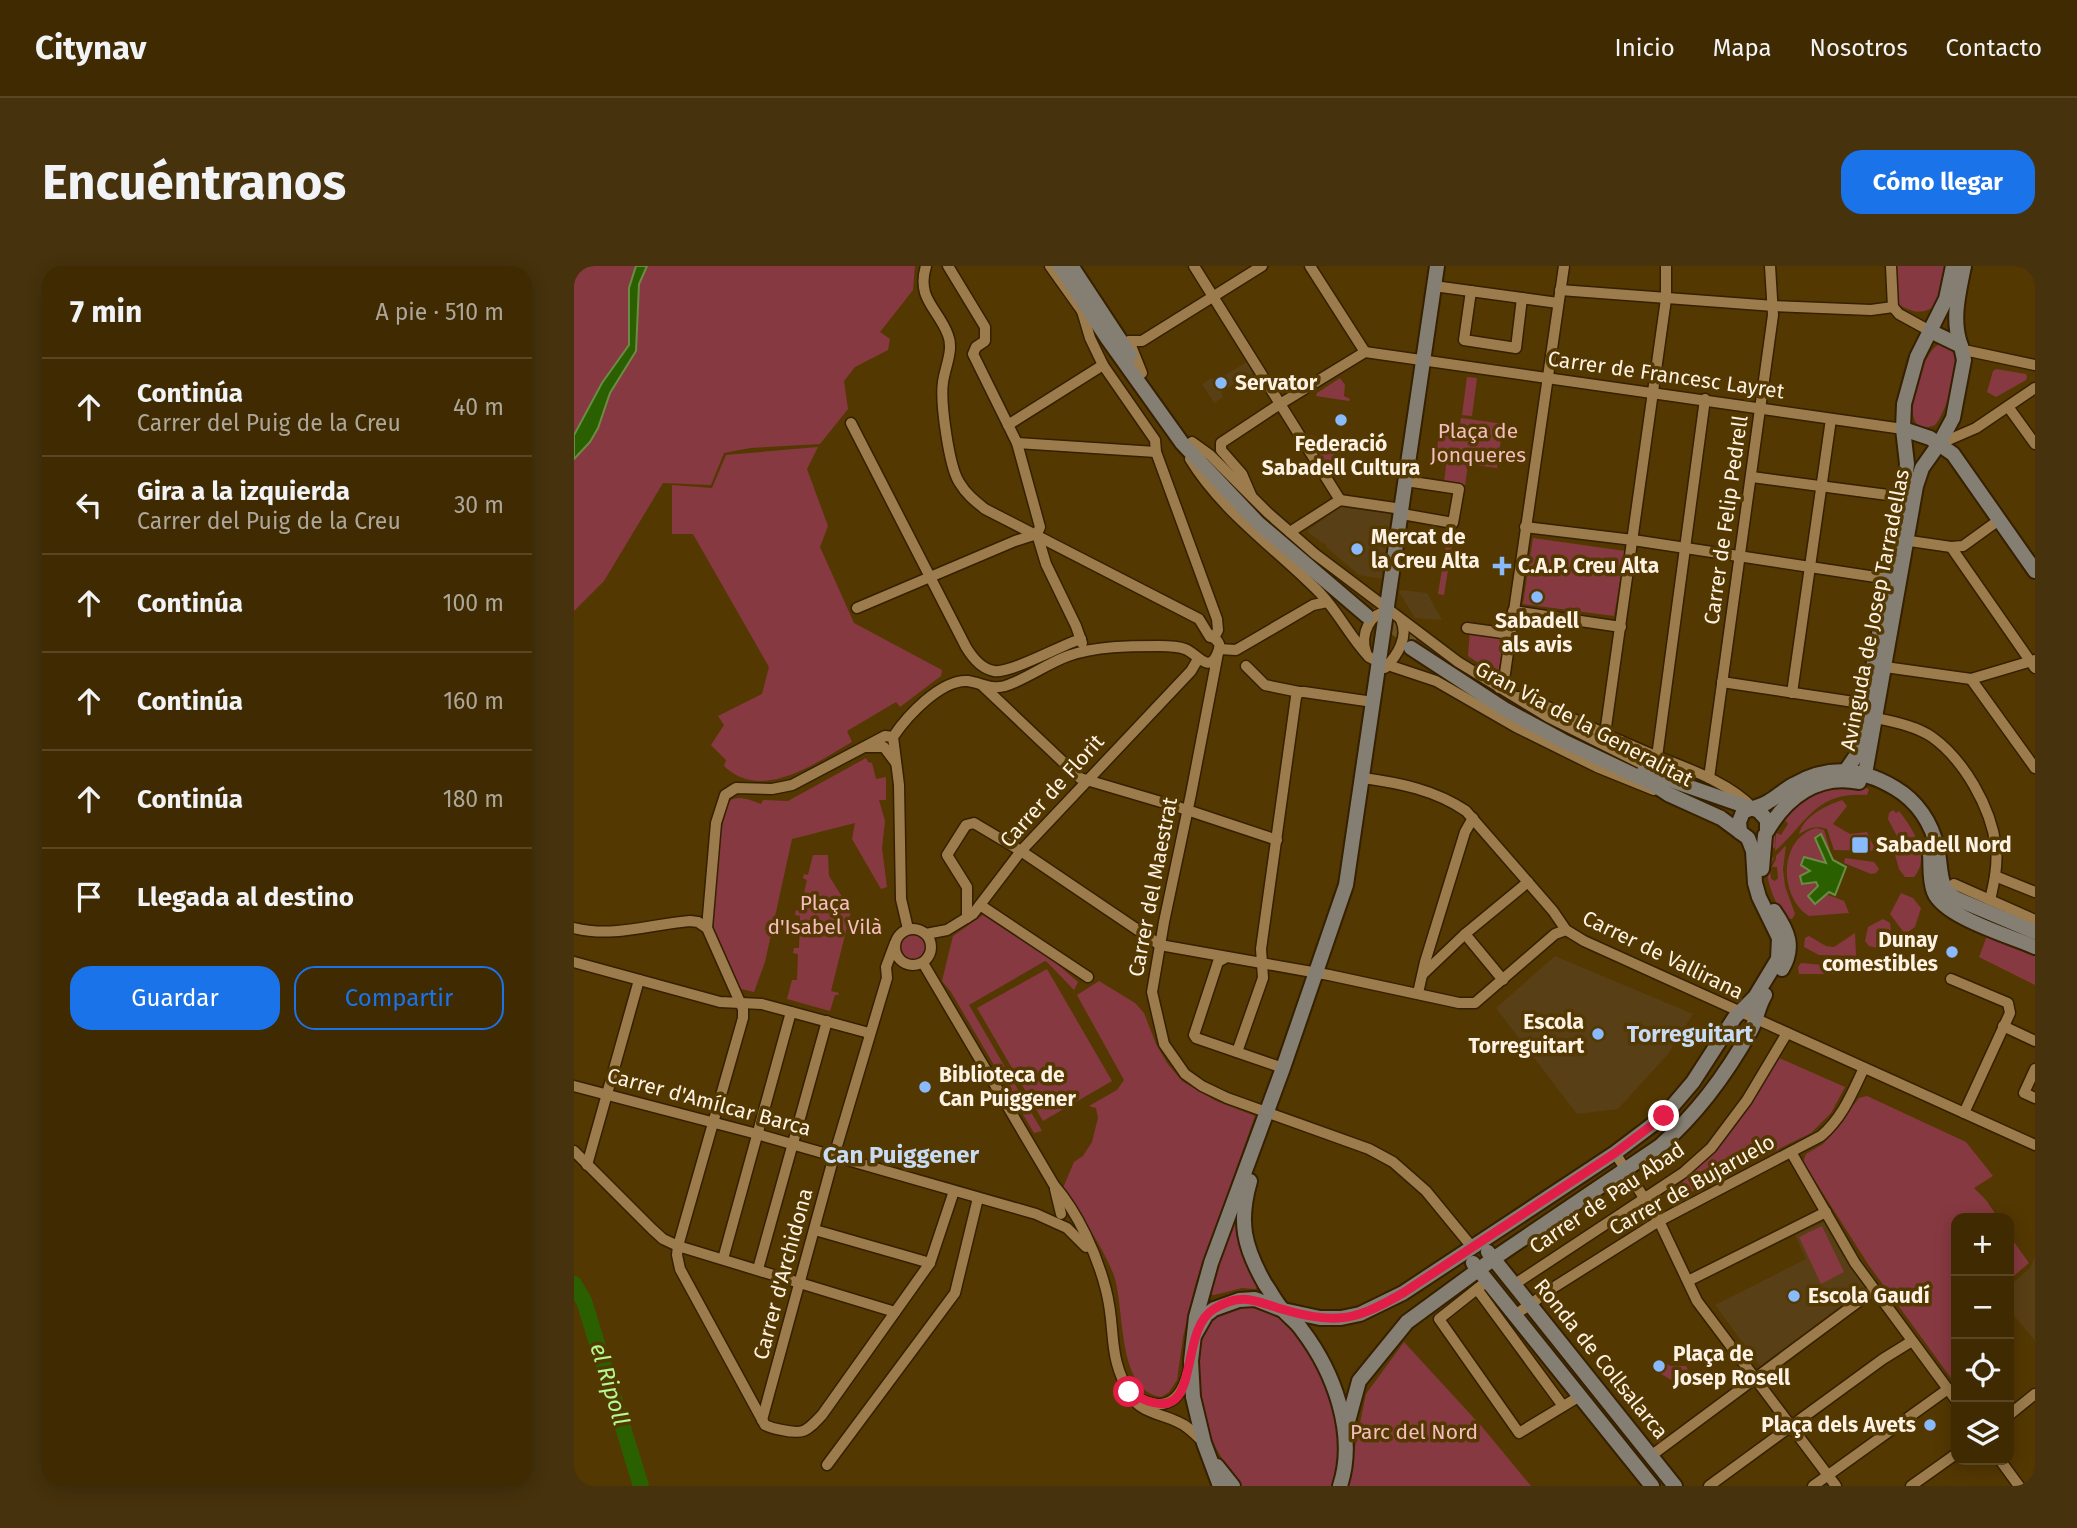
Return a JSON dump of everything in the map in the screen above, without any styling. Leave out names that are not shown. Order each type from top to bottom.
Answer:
[{"type":"street","points":[[926,266],[924,293],[948,335],[950,353],[942,399],[957,480],[967,495],[985,509],[1199,619],[1205,626],[1203,646],[1208,663],[1218,651],[1218,641],[1203,646],[1184,649],[1160,646],[1084,652],[1068,656],[1002,687],[982,686],[966,681],[955,682],[917,707],[888,742],[861,749],[792,785],[772,789],[733,789],[725,795],[716,823],[708,928],[740,1002],[743,1018],[677,1255],[680,1269],[762,1420],[769,1428],[804,1432],[822,1415],[930,1263],[954,1191]]},
{"type":"street","points":[[948,266],[985,327],[985,341],[976,347],[973,354],[1017,443],[1040,527],[1037,534],[1045,564],[1081,639],[1084,652]]},
{"type":"street","points":[[1050,266],[1116,361],[1258,523],[1458,662],[1671,788]]},
{"type":"street","points":[[1059,266],[1153,402]]},
{"type":"street","points":[[1071,266],[1187,442],[1200,473],[1223,501],[1328,602],[1358,645],[1383,663],[1436,681],[1486,711],[1572,756],[1638,785],[1671,788]]},
{"type":"street","points":[[1080,266],[1129,341],[1142,373]]},
{"type":"street","points":[[1194,266],[1340,500]]},
{"type":"street","points":[[1129,341],[1142,341],[1262,266]]},
{"type":"street","points":[[1251,495],[1242,474],[1221,450],[1221,443],[1365,352],[1310,266]]},
{"type":"street","points":[[1220,1486],[1204,1443],[1193,1397],[1191,1361],[1196,1317],[1211,1263],[1317,973],[1346,885],[1376,684],[1383,663],[1381,610],[1391,584],[1437,266]]},
{"type":"street","points":[[1499,688],[1504,680],[1564,266]]},
{"type":"street","points":[[1605,734],[1666,299],[1666,266]]},
{"type":"street","name":"Carrer de Felip Pedrell","points":[[1709,779],[1762,409],[1774,306],[1770,266]]},
{"type":"street","points":[[1891,266],[1893,307]]},
{"type":"street","name":"Avinguda de Josep Tarradellas","points":[[1953,266],[1946,299],[1921,347],[1904,406],[1903,429],[1907,464],[1901,539],[1879,667],[1867,704],[1858,753],[1849,775],[1865,774],[1876,718],[1879,667],[1889,579],[1901,539],[1919,476],[1953,418],[1963,368],[1956,312],[1964,266]]},
{"type":"street","points":[[1434,286],[1558,303]]},
{"type":"street","points":[[1560,290],[1774,306],[1871,310],[1893,307],[1909,320],[1962,348],[2035,365]]},
{"type":"street","points":[[1471,291],[1464,341],[1516,348],[1522,298]]},
{"type":"street","points":[[1082,312],[1090,338],[1103,365],[1153,433],[1156,452],[1217,619],[1218,629],[1203,646]]},
{"type":"street","name":"Carrer de Francesc Layret","points":[[1365,352],[1903,429]]},
{"type":"street","points":[[1008,425],[1103,365]]},
{"type":"street","points":[[1939,444],[1964,435],[2009,408],[2035,388]]},
{"type":"street","points":[[1657,757],[1705,400]]},
{"type":"street","points":[[2009,408],[2035,444]]},
{"type":"street","points":[[1792,693],[1831,419]]},
{"type":"street","points":[[851,423],[970,655],[992,671],[1007,671],[1063,644],[1081,639]]},
{"type":"street","points":[[1903,429],[1939,444],[1962,464],[2035,571]]},
{"type":"street","points":[[1187,442],[1210,455],[1290,532],[1404,628],[1403,639],[1383,663]]},
{"type":"street","points":[[1017,443],[1156,452]]},
{"type":"street","points":[[1752,477],[1903,497]]},
{"type":"street","points":[[1290,532],[1340,500],[1452,523],[1459,489],[1406,481]]},
{"type":"street","points":[[1901,539],[1951,547],[1963,546],[1998,520]]},
{"type":"street","points":[[1525,527],[1633,540],[1889,579]]},
{"type":"street","points":[[857,608],[1037,534]]},
{"type":"street","points":[[1879,667],[1971,679],[2034,663],[1951,547]]},
{"type":"street","points":[[1218,651],[1236,650],[1313,605],[1328,602]]},
{"type":"street","points":[[1513,611],[1620,627]]},
{"type":"street","points":[[1467,628],[1510,634]]},
{"type":"street","name":"Gran Via de la Generalitat","points":[[1413,645],[1506,710],[1563,741],[1653,784],[1754,808]]},
{"type":"street","name":"Carrer de Florit","points":[[926,934],[941,933],[967,918],[980,905],[1021,851],[1191,671],[1203,646]]},
{"type":"street","name":"Carrer del Maestrat","points":[[1218,651],[1183,809],[1152,992],[1164,1044],[1185,1074],[1202,1086],[1265,1118],[1369,1149],[1393,1162],[1426,1191],[1472,1247]]},
{"type":"street","points":[[1246,666],[1265,685],[1373,702]]},
{"type":"street","points":[[1971,679],[2032,756],[2035,768]]},
{"type":"street","points":[[1722,682],[1867,704]]},
{"type":"street","points":[[982,686],[1080,778],[1276,840]]},
{"type":"street","points":[[1237,1052],[1263,978],[1261,948],[1295,704],[1299,692]]},
{"type":"street","points":[[1515,698],[1531,699],[1709,779],[1741,795],[1763,813],[1767,820],[1762,866],[1765,889],[1788,932],[1790,950],[1759,1005],[1755,1020],[1743,1043],[1700,1106],[1660,1146],[1493,1259],[1481,1280],[1439,1319],[1519,1433],[1580,1396]]},
{"type":"street","points":[[1876,718],[1916,729],[1931,737],[1965,773],[1988,818],[1996,847],[1995,876],[1990,900]]},
{"type":"street","points":[[888,742],[897,763],[901,900],[908,929]]},
{"type":"street","points":[[1194,1336],[1206,1315],[1228,1302],[1255,1299],[1283,1310],[1320,1318],[1360,1314],[1403,1293],[1615,1153],[1673,1107],[1693,1082],[1738,1013],[1755,997],[1777,958],[1779,943],[1759,897],[1755,883],[1753,852],[1744,835],[1740,817],[1744,812],[1766,804],[1805,779],[1834,771],[1889,793],[1904,804],[1918,821],[1928,844],[1932,888],[1939,901],[1961,915],[2035,947]]},
{"type":"street","points":[[1865,774],[1901,792],[1917,806],[1930,826],[1938,848],[1941,880],[1946,892],[2035,932]]},
{"type":"street","points":[[1744,835],[1756,839],[1766,833],[1788,801],[1810,788],[1849,775]]},
{"type":"street","name":"Carrer de Vallirana","points":[[1363,778],[1430,792],[1451,801],[1473,818],[1553,911],[1566,930],[1595,947],[2035,1145]]},
{"type":"street","name":"Gran Via de la Generalitat","points":[[1671,788],[1744,835]]},
{"type":"street","points":[[1418,993],[1465,832],[1473,818]]},
{"type":"street","points":[[967,918],[967,887],[947,855],[966,825],[974,823],[1021,851],[1160,945],[1470,1004],[1475,1003],[1503,980],[1555,934],[1566,930]]},
{"type":"street","points":[[1995,876],[2035,892]]},
{"type":"street","points":[[1422,975],[1465,934],[1528,882]]},
{"type":"street","points":[[1954,884],[2035,920]]},
{"type":"street","points":[[980,905],[1088,977]]},
{"type":"street","points":[[574,928],[615,932],[690,921],[708,928]]},
{"type":"street","points":[[908,929],[926,934],[932,949],[923,963],[905,964],[897,956],[895,943],[900,935],[908,929]]},
{"type":"street","points":[[1465,934],[1503,980]]},
{"type":"street","name":"Carrer d'Archidona","points":[[762,1420],[895,943]]},
{"type":"street","points":[[1227,957],[1218,962],[1194,1035],[1196,1038],[1283,1068]]},
{"type":"street","points":[[574,962],[720,1002],[755,1002],[869,1033]]},
{"type":"street","points":[[923,963],[1075,1217],[1094,1255],[1107,1291],[1115,1362],[1129,1392],[1142,1407],[1186,1426],[1204,1443]]},
{"type":"street","points":[[887,978],[905,964]]},
{"type":"street","points":[[1951,979],[2008,1003],[2010,1013],[1964,1113]]},
{"type":"street","points":[[587,1165],[639,980]]},
{"type":"street","points":[[723,1259],[757,1144],[757,1134],[791,1012]]},
{"type":"street","points":[[758,1269],[827,1021]]},
{"type":"street","points":[[2003,1026],[2035,1041]]},
{"type":"street","name":"Carrer de Pau Abad","points":[[1515,1284],[1683,1173],[1711,1148],[1747,1100],[1787,1033]]},
{"type":"street","name":"Carrer de Bujaruelo","points":[[1515,1315],[1659,1221],[1821,1136],[1834,1125],[1844,1110],[1864,1068]]},
{"type":"street","points":[[2035,1069],[2024,1093],[2035,1098]]},
{"type":"street","name":"Carrer d'Amílcar Barca","points":[[574,1086],[714,1122],[1036,1214],[1065,1228]]},
{"type":"street","points":[[1265,1118],[1244,1201],[1243,1224],[1251,1256],[1283,1310],[1302,1329],[1315,1348],[1331,1383],[1346,1429],[1347,1454],[1340,1486]]},
{"type":"street","points":[[574,1152],[663,1239],[799,1285],[895,1312]]},
{"type":"street","points":[[1791,1152],[1855,1262],[1951,1394]]},
{"type":"street","points":[[1615,1153],[1659,1221],[1697,1301],[1836,1486]]},
{"type":"street","points":[[1054,1185],[1060,1224],[1094,1255]]},
{"type":"street","points":[[827,1465],[956,1293],[978,1198]]},
{"type":"street","points":[[1060,1215],[1067,1211],[1075,1217]]},
{"type":"street","points":[[1688,1281],[1826,1212]]},
{"type":"street","name":"Carrer d'Amílcar Barca","points":[[1036,1214],[1060,1215]]},
{"type":"street","points":[[1065,1228],[1074,1225],[1075,1217]]},
{"type":"street","points":[[815,1230],[930,1263]]},
{"type":"street","name":"Ronda de Collsalarca","points":[[1652,1486],[1515,1315],[1481,1280],[1470,1259],[1472,1247],[1484,1247],[1675,1486]]},
{"type":"street","points":[[1346,1429],[1359,1381],[1407,1322],[1447,1291],[1481,1280]]},
{"type":"street","points":[[1481,1280],[1563,1406]]},
{"type":"street","points":[[1652,1455],[1874,1290]]},
{"type":"street","points":[[1709,1486],[1898,1348],[1912,1341]]},
{"type":"street","points":[[1129,1392],[1154,1405],[1168,1403],[1182,1390],[1191,1361]]},
{"type":"street","points":[[1813,1486],[1948,1389]]},
{"type":"street","points":[[2014,1411],[2035,1394]]},
{"type":"street","points":[[1611,1435],[1626,1423]]},
{"type":"street","points":[[1911,1486],[1925,1482],[1951,1459]]},
{"type":"street","points":[[1211,1460],[1233,1486]]},
{"type":"street","points":[[2004,1465],[2020,1486]]},
{"type":"shaded area","points":[[636,266],[647,266],[639,284],[636,351],[610,393],[598,428],[590,442],[574,459],[574,435],[602,383],[629,345],[629,288]]},
{"type":"shaded area","name":"Servator","points":[[1247,362],[1253,373],[1221,392],[1223,397],[1214,403],[1202,384],[1212,378],[1215,381]]},
{"type":"shaded area","name":"Mercat de la Creu Alta","points":[[1340,507],[1391,514],[1382,579],[1359,575],[1326,547],[1326,544],[1307,531]]},
{"type":"shaded area","points":[[1399,592],[1427,593],[1442,620],[1415,618]]},
{"type":"shaded area","points":[[1821,834],[1833,860],[1846,867],[1835,895],[1829,892],[1815,904],[1808,896],[1818,886],[1816,882],[1802,884],[1800,876],[1810,871],[1801,865],[1804,857],[1826,863],[1815,838]]},
{"type":"shaded area","name":"Escola Torreguitart","points":[[1555,956],[1693,1014],[1668,1054],[1618,1109],[1577,1114],[1496,1008]]},
{"type":"shaded area","name":"Escola Gaudí","points":[[1826,1221],[1866,1287],[1760,1366],[1715,1305],[1806,1259],[1795,1235]]},
{"type":"shaded area","points":[[2035,1257],[2035,1341],[2014,1316],[2014,1282],[2030,1268]]},
{"type":"green space","points":[[574,266],[915,266],[913,290],[880,332],[890,339],[888,350],[855,367],[844,381],[848,409],[820,444],[750,448],[724,453],[711,485],[663,483],[604,581],[574,611]]},
{"type":"green space","points":[[1895,266],[1947,266],[1937,305],[1921,312],[1895,302]]},
{"type":"green space","points":[[1938,345],[1948,347],[1954,354],[1954,379],[1935,425],[1922,427],[1915,421],[1914,395],[1924,364]]},
{"type":"green space","points":[[1996,369],[2026,374],[2027,377],[1996,397],[1987,392]]},
{"type":"green space","points":[[1467,377],[1477,378],[1472,416],[1462,415]]},
{"type":"green space","points":[[1340,378],[1345,385],[1344,396],[1350,399],[1349,401],[1316,396],[1317,393]]},
{"type":"green space","name":"Plaça de Jonqueres","points":[[1461,418],[1503,424],[1497,468],[1468,464],[1465,485],[1444,482],[1447,458],[1436,456],[1440,427],[1459,430]]},
{"type":"green space","points":[[1311,435],[1323,442],[1335,444],[1337,438],[1344,439],[1341,454],[1335,454],[1329,470],[1308,437]]},
{"type":"green space","points":[[818,447],[807,469],[828,526],[820,547],[854,623],[942,670],[941,676],[900,707],[896,702],[847,731],[852,742],[823,759],[789,775],[755,781],[739,776],[724,766],[726,760],[711,745],[724,725],[718,716],[762,694],[769,667],[693,534],[672,534],[672,485],[712,488],[726,455]]},
{"type":"green space","points":[[1448,531],[1454,532],[1444,595],[1438,594]]},
{"type":"green space","points":[[1533,538],[1625,551],[1614,616],[1523,604]]},
{"type":"green space","points":[[1470,630],[1504,636],[1498,676],[1468,656]]},
{"type":"green space","points":[[866,758],[872,763],[876,779],[886,777],[886,800],[879,800],[885,821],[882,848],[887,887],[881,889],[852,839],[855,823],[792,839],[765,962],[754,992],[741,989],[713,924],[720,840],[730,801],[741,798],[761,804],[763,800],[788,801]]},
{"type":"green space","points":[[1858,786],[1869,789],[1867,795],[1849,795],[1823,804],[1775,851],[1776,833],[1781,835],[1788,824],[1783,820],[1775,833],[1775,847],[1770,850],[1774,834],[1780,821],[1800,801],[1827,790]]},
{"type":"green space","points":[[1842,800],[1847,806],[1833,824],[1850,834],[1867,832],[1876,851],[1834,850],[1827,829],[1819,827],[1799,834],[1810,817]]},
{"type":"green space","points":[[1893,810],[1896,813],[1899,811],[1904,818],[1921,852],[1919,869],[1914,877],[1905,877],[1899,869],[1892,844],[1899,840],[1888,819]]},
{"type":"green space","points":[[1816,828],[1824,830],[1830,850],[1815,838],[1826,862],[1823,864],[1807,857],[1803,867],[1810,871],[1800,875],[1803,884],[1818,884],[1808,896],[1814,903],[1826,894],[1844,901],[1849,913],[1809,916],[1792,896],[1788,883],[1789,856],[1804,834]]},
{"type":"green space","points":[[1786,845],[1783,869],[1785,886],[1795,914],[1792,919],[1786,918],[1778,906],[1768,878],[1766,863],[1774,857],[1770,866],[1771,879],[1775,881],[1778,878],[1777,867],[1772,867],[1776,856]]},
{"type":"green space","name":"Plaça d'Isabel Vilà","points":[[813,855],[828,855],[829,876],[851,911],[831,991],[839,993],[835,995],[830,1011],[787,999],[792,980],[797,980],[798,954],[793,953],[794,948],[799,948],[800,916],[795,915],[796,910],[800,911],[807,880],[803,878],[804,874],[808,875]]},
{"type":"green space","points":[[1845,858],[1874,862],[1879,869],[1871,874],[1844,863]]},
{"type":"green space","points":[[1901,893],[1913,898],[1921,908],[1915,927],[1905,934],[1890,914]]},
{"type":"green space","points":[[983,915],[1056,963],[1078,982],[1074,990],[1045,961],[969,1005],[1042,1131],[1034,1133],[942,981],[953,936]]},
{"type":"green space","points":[[1883,919],[1890,923],[1893,946],[1886,950],[1869,946],[1865,941],[1868,927]]},
{"type":"green space","points":[[1855,933],[1856,956],[1819,955],[1804,947],[1805,938],[1809,936],[1826,946],[1834,947]]},
{"type":"green space","points":[[1988,933],[2035,955],[2035,985],[1979,957]]},
{"type":"green space","points":[[913,934],[922,938],[926,947],[922,956],[913,960],[904,956],[900,947],[904,938]]},
{"type":"green space","points":[[1801,963],[1845,967],[1846,970],[1832,974],[1799,974],[1798,967]]},
{"type":"green space","points":[[1047,969],[1112,1081],[1043,1121],[977,1008]]},
{"type":"green space","points":[[1099,981],[1135,1003],[1144,1013],[1156,1044],[1182,1081],[1216,1101],[1255,1116],[1196,1282],[1183,1337],[1177,1380],[1169,1392],[1161,1397],[1146,1391],[1136,1379],[1129,1363],[1113,1273],[1063,1188],[1074,1162],[1083,1156],[1092,1142],[1098,1118],[1096,1108],[1089,1106],[1117,1090],[1124,1080],[1077,995]]},
{"type":"green space","points":[[1777,1057],[1845,1087],[1831,1113],[1811,1133],[1686,1195],[1682,1193],[1680,1189],[1683,1181],[1734,1128]]},
{"type":"green space","points":[[1867,1096],[1966,1142],[1993,1176],[1974,1188],[1995,1213],[1951,1213],[1951,1378],[1868,1264],[1803,1162],[1806,1154],[1823,1144],[1859,1098]]},
{"type":"green space","points":[[1235,1216],[1260,1285],[1255,1289],[1242,1288],[1214,1295],[1207,1293]]},
{"type":"green space","points":[[1822,1226],[1844,1272],[1821,1284],[1799,1237]]},
{"type":"green space","points":[[2014,1242],[2029,1263],[2014,1276]]},
{"type":"green space","points":[[1240,1307],[1265,1309],[1281,1316],[1296,1331],[1316,1362],[1331,1399],[1339,1434],[1339,1458],[1333,1486],[1242,1486],[1215,1446],[1205,1418],[1198,1385],[1199,1352],[1202,1337],[1211,1321],[1222,1313]]},
{"type":"green space","name":"Parc del Nord","points":[[1404,1342],[1483,1428],[1531,1486],[1347,1486],[1366,1394]]},
{"type":"green space","points":[[1660,1361],[1671,1366],[1686,1366],[1697,1387],[1676,1383],[1658,1372]]},
{"type":"waterway","name":"el Ripoll","points":[[574,1284],[584,1301],[641,1486]]},
{"type":"tunnel","points":[[1372,611],[1414,642]]},
{"type":"place","name":"Servator","points":[[1221,383]]},
{"type":"place","name":"Federació Sabadell Cultura","points":[[1341,420]]},
{"type":"place","name":"Mercat de la Creu Alta","points":[[1357,549]]},
{"type":"place","name":"C.A.P. Creu Alta","points":[[1502,566]]},
{"type":"place","name":"Sabadell als avis","points":[[1537,597]]},
{"type":"place","name":"Sabadell Nord","points":[[1860,845]]},
{"type":"place","name":"Dunay comestibles","points":[[1952,952]]},
{"type":"place","name":"Escola Torreguitart","points":[[1598,1034]]},
{"type":"place","name":"Biblioteca de Can Puiggener","points":[[925,1087]]},
{"type":"place","name":"Escola Gaudí","points":[[1794,1296]]},
{"type":"place","name":"Plaça de Josep Rosell","points":[[1659,1366]]},
{"type":"place","name":"Plaça dels Avets","points":[[1930,1425]]},
{"type":"district","name":"Torreguitart","points":[[1690,1034]]},
{"type":"district","name":"Can Puiggener","points":[[901,1155]]},
{"type":"route","points":[[1129,1392],[1154,1405],[1173,1400],[1185,1383],[1194,1336],[1200,1322],[1214,1309],[1228,1302],[1255,1299],[1283,1310],[1320,1318],[1341,1318],[1377,1307],[1403,1293],[1615,1153],[1664,1116]]}]
